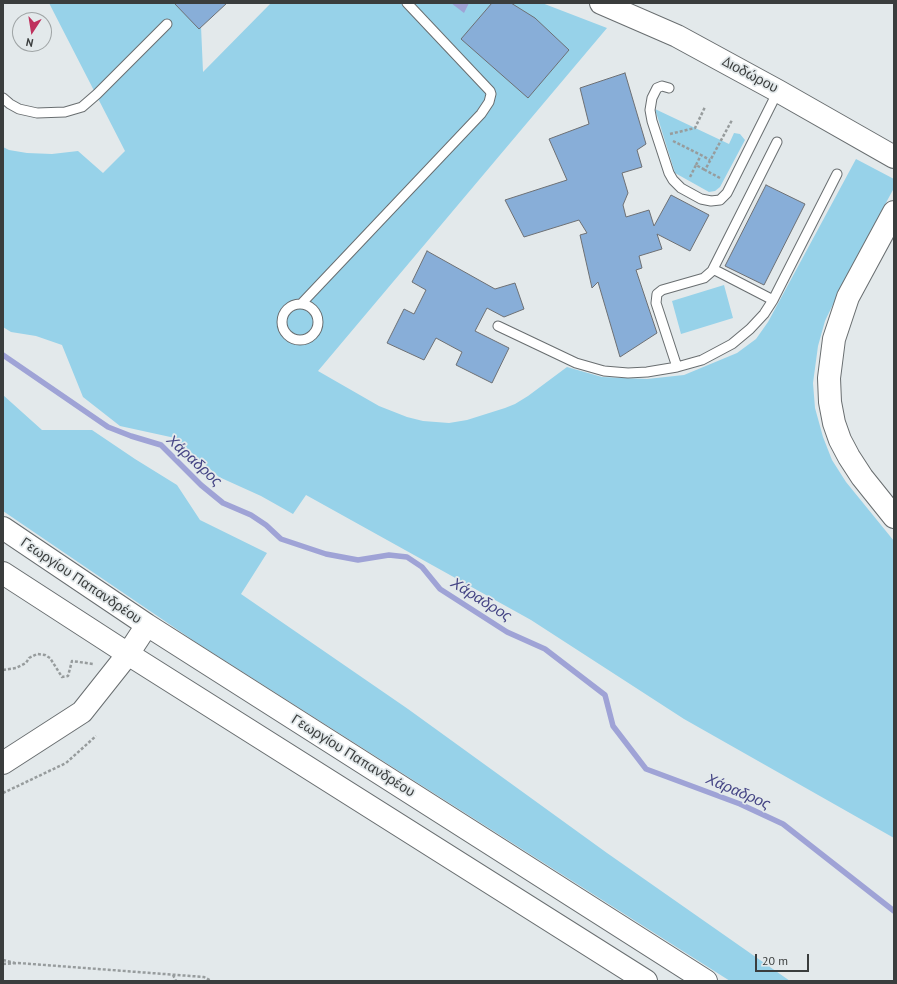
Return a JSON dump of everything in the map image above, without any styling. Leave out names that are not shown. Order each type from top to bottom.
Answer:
[{"type":"main road","name":"Διοδώρου","points":[[601,3],[677,36],[778,91],[894,158]]},
{"type":"main road","points":[[894,212],[848,297],[839,320],[834,339],[829,378],[830,402],[834,423],[840,440],[862,477],[894,517]]},
{"type":"main road","points":[[878,241],[894,223]]},
{"type":"main road","name":"Γεωργίου Παπανδρέου","points":[[3,528],[147,625],[706,981]]},
{"type":"main road","points":[[3,573],[128,654],[646,981]]},
{"type":"main road","points":[[3,763],[82,712],[128,654],[147,625]]},
{"type":"lane","points":[[302,303],[308,305],[316,312],[318,324],[317,330],[309,338],[297,340],[287,334],[283,329],[282,316],[285,311],[290,306],[302,303],[481,114],[489,102],[491,94],[490,91],[408,3]]},
{"type":"lane","points":[[3,98],[19,109],[37,113],[66,112],[82,107],[167,24]]},
{"type":"lane","points":[[668,88],[660,87],[655,91],[651,102],[651,117],[669,173],[673,180],[683,190],[701,199],[711,201],[725,196],[778,91]]},
{"type":"lane","points":[[677,367],[656,303],[656,296],[662,290],[704,278],[710,274],[777,142]]},
{"type":"lane","points":[[498,326],[568,360],[610,372],[634,373],[677,367],[702,360],[732,344],[757,322],[773,300],[837,174]]},
{"type":"lane","points":[[713,269],[773,300]]},
{"type":"path","points":[[664,136],[695,128],[705,107]]},
{"type":"path","points":[[705,170],[732,120]]},
{"type":"path","points":[[670,139],[710,160]]},
{"type":"path","points":[[683,190],[702,155]]},
{"type":"path","points":[[696,165],[732,184]]},
{"type":"path","points":[[3,670],[16,668],[26,664],[30,658],[37,654],[45,655],[50,658],[62,677],[68,676],[72,661],[93,664]]},
{"type":"path","points":[[3,793],[66,763],[96,736]]},
{"type":"path","points":[[3,960],[18,963],[204,977],[211,981]]},
{"type":"path","points":[[3,964],[18,963]]},
{"type":"path","points":[[172,975],[176,981]]},
{"type":"shaded area","points":[[49,3],[200,3],[203,72],[271,3],[542,3],[607,28],[318,371],[379,406],[407,417],[423,421],[449,423],[467,420],[505,408],[528,396],[567,367],[602,377],[647,379],[684,375],[737,353],[756,339],[768,322],[856,159],[894,179],[894,188],[849,271],[825,321],[818,346],[813,383],[815,408],[823,437],[832,460],[846,482],[894,541],[894,838],[684,719],[531,620],[306,495],[293,514],[261,496],[219,477],[175,438],[120,426],[83,397],[62,345],[36,336],[11,332],[3,327],[3,147],[9,150],[27,153],[52,154],[78,151],[103,173],[125,151]]},
{"type":"shaded area","points":[[451,3],[469,3],[464,13]]},
{"type":"shaded area","points":[[655,109],[729,144],[734,133],[740,134],[745,140],[720,187],[715,191],[709,192],[675,173]]},
{"type":"shaded area","points":[[724,285],[733,318],[681,334],[672,301]]},
{"type":"shaded area","points":[[3,395],[42,430],[92,430],[177,485],[200,520],[267,553],[241,594],[408,709],[607,853],[790,981],[730,981],[197,643],[3,511]]},
{"type":"building","points":[[174,3],[227,3],[199,29]]},
{"type":"building","points":[[492,3],[511,3],[535,18],[569,50],[528,98],[461,39]]},
{"type":"building","points":[[625,73],[646,144],[637,150],[642,167],[622,173],[628,193],[623,205],[626,217],[649,210],[654,226],[671,195],[709,215],[690,251],[657,234],[662,249],[639,256],[642,268],[636,270],[657,333],[620,357],[598,282],[592,288],[580,235],[587,233],[579,220],[524,237],[505,200],[567,180],[549,139],[589,124],[580,88]]},
{"type":"building","points":[[766,185],[805,204],[764,285],[725,266]]},
{"type":"building","points":[[427,251],[495,289],[515,283],[524,309],[504,317],[487,308],[475,331],[509,348],[492,383],[456,365],[462,352],[436,338],[424,360],[387,343],[404,309],[414,314],[426,290],[412,282]]},
{"type":"waterway","name":"Χάραδρος","points":[[3,355],[108,427],[161,445],[201,485],[223,503],[251,515],[266,525],[281,539],[326,554],[358,560],[389,555],[407,557],[422,567],[440,589],[507,632],[545,649],[605,695],[613,726],[646,769],[740,804],[783,824],[894,911]]}]
